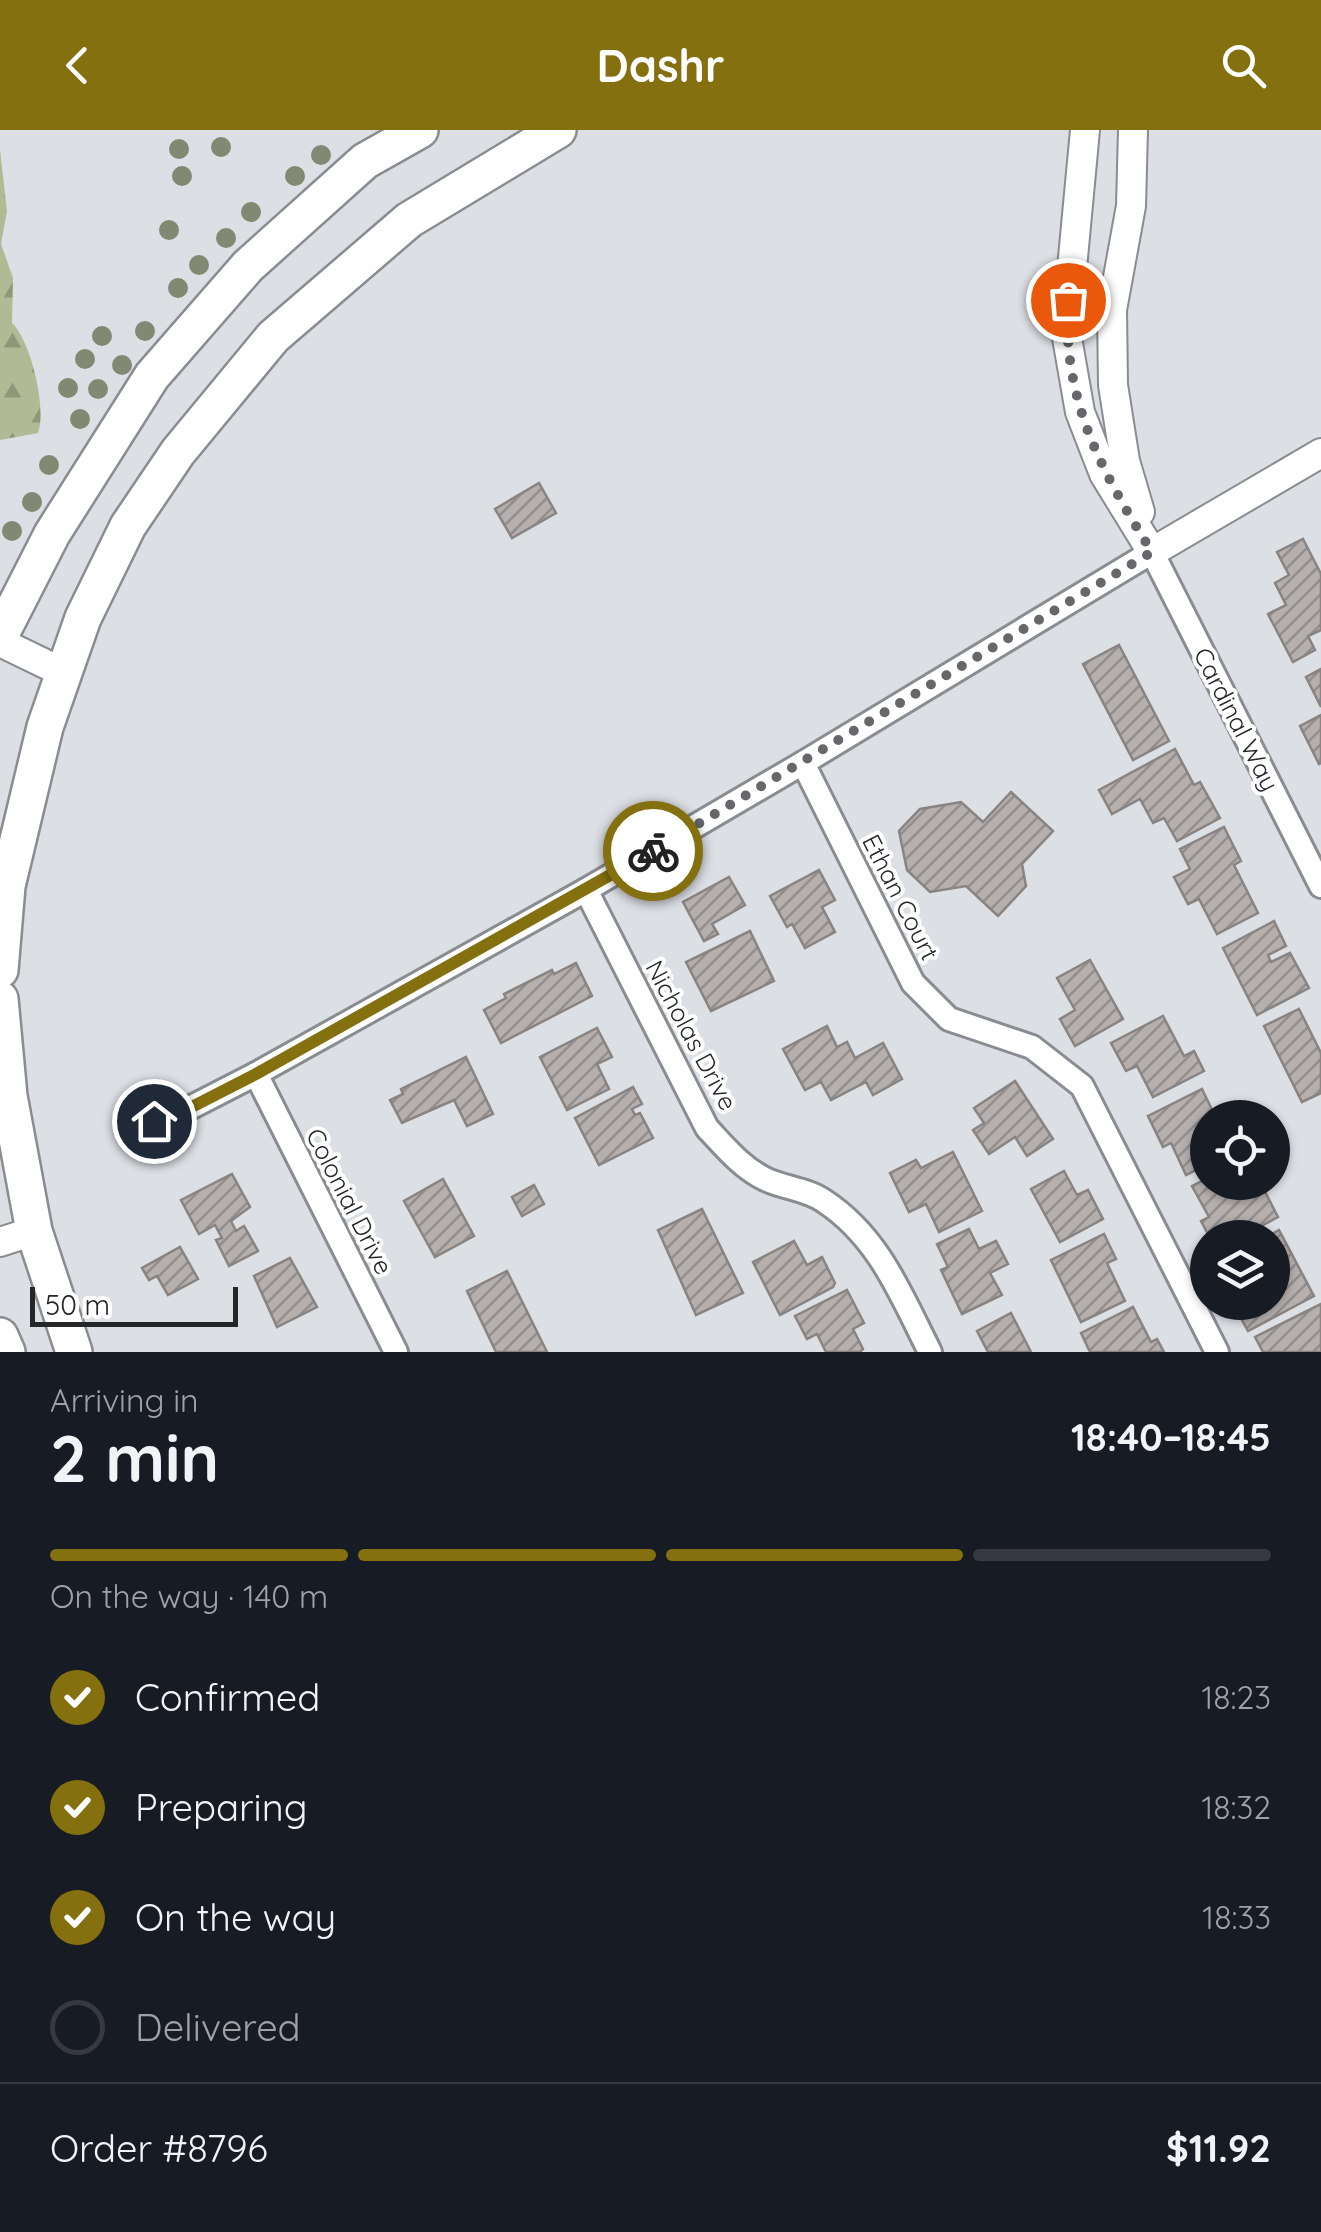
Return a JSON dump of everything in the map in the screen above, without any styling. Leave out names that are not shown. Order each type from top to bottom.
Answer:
[{"type":"main road","points":[[0,639],[52,534],[152,376],[248,266],[365,161],[420,130]]},
{"type":"main road","points":[[0,970],[6,886],[44,726],[83,618],[128,526],[178,452],[274,337],[409,220],[558,130]]},
{"type":"main road","points":[[0,999],[9,1096],[34,1231],[74,1352]]},
{"type":"main road","points":[[0,1336],[8,1352]]},
{"type":"street","name":"Cardinal Way","points":[[1085,130],[1066,332],[1080,412],[1098,458],[1152,552],[1321,886]]},
{"type":"street","name":"Cardinal Way","points":[[1132,130],[1130,206],[1112,310],[1112,385],[1125,461],[1152,552]]},
{"type":"street","points":[[129,1128],[178,1114],[256,1074],[586,890],[1321,454]]},
{"type":"street","points":[[0,639],[62,672]]},
{"type":"street","name":"Ethan Court","points":[[803,764],[913,983],[949,1019],[1032,1046],[1082,1086],[1216,1352]]},
{"type":"street","name":"Nicholas Drive","points":[[586,890],[707,1128],[736,1160],[766,1179],[819,1198],[855,1224],[879,1253],[930,1352]]},
{"type":"street","name":"Colonial Drive","points":[[256,1074],[396,1352]]},
{"type":"street","points":[[0,1242],[34,1231]]},
{"type":"green space","points":[[0,150],[7,211],[1,244],[13,278],[12,323],[31,359],[39,392],[40,422],[38,433],[0,440]]},
{"type":"building","points":[[539,483],[556,513],[512,538],[495,509]]},
{"type":"building","points":[[1303,539],[1321,574],[1321,630],[1308,636],[1315,650],[1293,662],[1268,614],[1286,605],[1275,583],[1289,575],[1277,552]]},
{"type":"building","points":[[1119,645],[1169,741],[1133,760],[1083,664]]},
{"type":"building","points":[[1321,669],[1321,707],[1306,677]]},
{"type":"building","points":[[1321,715],[1321,763],[1319,764],[1300,726]]},
{"type":"building","points":[[1175,749],[1194,785],[1200,782],[1220,818],[1177,841],[1164,818],[1153,823],[1140,799],[1112,814],[1099,790]]},
{"type":"building","points":[[1011,792],[1053,831],[1022,864],[1026,886],[998,916],[966,886],[930,892],[907,870],[899,831],[920,809],[961,802],[983,822]]},
{"type":"building","points":[[1224,827],[1241,861],[1234,865],[1258,913],[1217,934],[1199,899],[1188,904],[1174,877],[1190,869],[1180,849]]},
{"type":"building","points":[[819,870],[835,900],[822,907],[835,932],[805,948],[792,924],[787,927],[770,896]]},
{"type":"building","points":[[729,877],[745,905],[712,924],[718,934],[704,941],[683,902]]},
{"type":"building","points":[[1274,921],[1286,946],[1268,955],[1271,962],[1290,953],[1309,988],[1257,1015],[1223,948]]},
{"type":"building","points":[[750,931],[774,981],[711,1011],[686,962]]},
{"type":"building","points":[[1090,960],[1123,1019],[1075,1046],[1060,1019],[1075,1010],[1057,978]]},
{"type":"building","points":[[576,963],[592,996],[501,1043],[484,1010],[506,998],[504,994],[552,970],[554,974]]},
{"type":"building","points":[[1299,1009],[1321,1053],[1321,1093],[1302,1102],[1264,1026]]},
{"type":"building","points":[[1163,1016],[1184,1056],[1194,1051],[1204,1071],[1153,1097],[1137,1066],[1126,1071],[1111,1043]]},
{"type":"building","points":[[827,1026],[837,1047],[847,1042],[855,1058],[883,1043],[902,1079],[873,1095],[866,1082],[831,1100],[821,1082],[805,1090],[783,1049]]},
{"type":"building","points":[[597,1028],[612,1057],[597,1064],[609,1089],[567,1110],[540,1057]]},
{"type":"building","points":[[466,1057],[493,1114],[467,1126],[454,1100],[402,1123],[390,1100],[403,1094],[401,1089]]},
{"type":"building","points":[[1015,1081],[1053,1139],[1027,1156],[1015,1137],[989,1154],[973,1130],[984,1123],[974,1108]]},
{"type":"building","points":[[633,1087],[642,1104],[632,1109],[635,1115],[640,1113],[653,1138],[599,1165],[575,1118]]},
{"type":"building","points":[[1202,1089],[1207,1100],[1190,1100],[1190,1173],[1186,1175],[1171,1143],[1163,1147],[1148,1116]]},
{"type":"building","points":[[953,1152],[982,1211],[939,1232],[926,1204],[909,1212],[890,1173],[916,1160],[921,1168]]},
{"type":"building","points":[[1064,1171],[1077,1195],[1088,1190],[1103,1219],[1060,1242],[1031,1189]]},
{"type":"building","points":[[232,1174],[250,1207],[231,1221],[236,1231],[244,1226],[258,1251],[229,1266],[216,1240],[222,1238],[215,1225],[199,1234],[181,1200]]},
{"type":"building","points":[[443,1179],[474,1236],[435,1257],[404,1201]]},
{"type":"building","points":[[534,1185],[544,1204],[522,1216],[512,1197]]},
{"type":"building","points":[[1200,1200],[1269,1200],[1278,1217],[1203,1220],[1209,1217]]},
{"type":"building","points":[[702,1209],[743,1293],[696,1315],[658,1230]]},
{"type":"building","points":[[969,1229],[979,1249],[996,1241],[1008,1264],[990,1273],[1002,1295],[962,1314],[941,1270],[948,1267],[937,1244]]},
{"type":"building","points":[[1104,1234],[1116,1259],[1107,1263],[1125,1301],[1081,1322],[1051,1260]]},
{"type":"building","points":[[794,1241],[807,1265],[822,1257],[835,1283],[780,1315],[753,1262]]},
{"type":"building","points":[[180,1247],[198,1279],[168,1295],[157,1276],[149,1280],[142,1268]]},
{"type":"building","points":[[1290,1251],[1314,1296],[1290,1309]]},
{"type":"building","points":[[290,1258],[317,1307],[277,1327],[254,1276]]},
{"type":"building","points":[[507,1271],[547,1352],[496,1352],[467,1291]]},
{"type":"building","points":[[847,1290],[864,1323],[853,1329],[863,1349],[826,1352],[817,1334],[807,1339],[795,1316]]},
{"type":"building","points":[[1321,1304],[1321,1352],[1263,1352],[1255,1337]]},
{"type":"building","points":[[1133,1307],[1151,1342],[1157,1339],[1164,1352],[1090,1352],[1081,1333]]},
{"type":"building","points":[[1011,1313],[1031,1352],[988,1352],[977,1331]]},
{"type":"building","points":[[1242,1320],[1269,1320],[1248,1331]]},
{"type":"way so far","points":[[653,851],[1152,552],[1104,474],[1080,412],[1066,332],[1068,300]]},
{"type":"route","points":[[154,1121],[178,1114],[256,1074],[653,851]]}]
